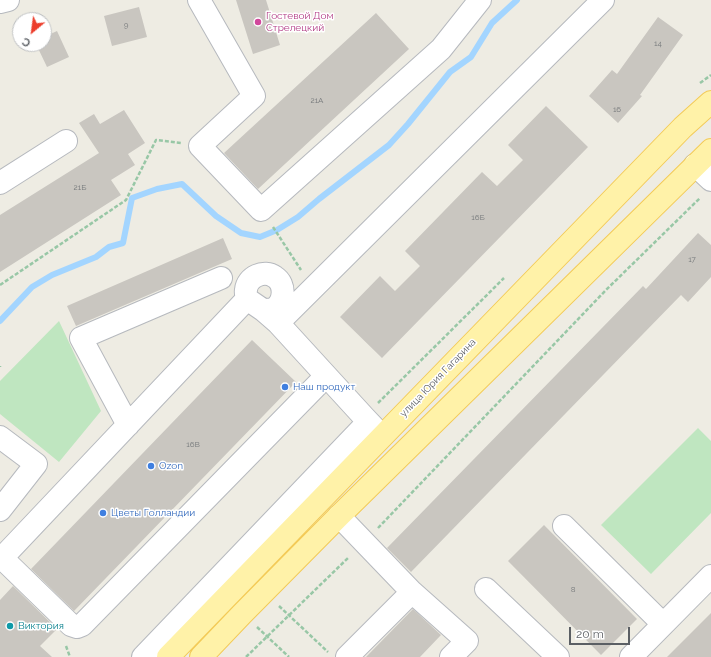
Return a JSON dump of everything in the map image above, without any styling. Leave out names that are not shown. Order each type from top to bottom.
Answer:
[{"type":"main road","name":"улица Юрия Гагарина","points":[[168,657],[372,425],[683,127],[704,94]]},
{"type":"main road","points":[[202,657],[242,614],[339,516],[711,150]]},
{"type":"street","points":[[0,2],[8,0]]},
{"type":"street","points":[[199,0],[254,96],[200,146],[262,210],[441,49],[480,0]]},
{"type":"street","points":[[326,376],[82,625],[76,627],[70,625],[1,557],[128,425],[263,311],[313,288],[603,0]]},
{"type":"street","points":[[0,182],[66,141]]},
{"type":"street","points":[[695,165],[708,186]]},
{"type":"street","points":[[128,425],[81,338],[221,278]]},
{"type":"street","points":[[143,657],[372,425],[263,311]]},
{"type":"street","points":[[0,437],[36,464],[0,510]]},
{"type":"street","points":[[339,516],[412,592],[467,641],[451,657]]},
{"type":"street","points":[[564,526],[663,624]]},
{"type":"street","points":[[631,657],[711,576]]},
{"type":"street","points":[[486,589],[558,657]]},
{"type":"street","points":[[347,657],[412,592]]},
{"type":"path","points":[[704,94],[711,75]]},
{"type":"path","points":[[0,285],[126,200],[156,140],[200,146]]},
{"type":"path","points":[[246,657],[364,543],[606,290],[708,186]]},
{"type":"path","points":[[270,223],[313,288]]},
{"type":"path","points":[[372,425],[505,277]]},
{"type":"path","points":[[289,615],[333,657]]},
{"type":"path","points":[[267,637],[288,657]]},
{"type":"green space","points":[[59,321],[101,411],[59,462],[0,414],[0,381]]},
{"type":"green space","points":[[698,428],[711,441],[711,513],[651,574],[601,525]]},
{"type":"building","name":"Гостевой Дом Стрелецкий","points":[[236,0],[266,0],[280,45],[253,54]]},
{"type":"building","points":[[139,7],[147,37],[112,46],[104,16]]},
{"type":"building","points":[[376,13],[409,49],[258,189],[224,153]]},
{"type":"building","points":[[658,17],[683,35],[640,95],[642,96],[618,123],[589,96],[612,70],[617,74]]},
{"type":"building","points":[[57,31],[69,57],[47,67],[40,52],[52,52],[52,33]]},
{"type":"building","points":[[546,106],[588,147],[382,358],[340,317],[380,276],[395,291],[420,266],[405,251],[482,172],[497,186],[523,160],[508,145]]},
{"type":"building","points":[[124,110],[145,143],[128,154],[135,165],[111,180],[121,195],[0,272],[0,215],[99,153],[79,123],[94,114],[100,124]]},
{"type":"building","points":[[698,233],[711,245],[711,277],[688,302],[681,295],[411,572],[387,548],[643,286],[646,289]]},
{"type":"building","points":[[223,238],[232,259],[76,326],[67,306]]},
{"type":"building","points":[[252,340],[296,382],[74,611],[31,569]]},
{"type":"building","points":[[544,525],[637,619],[601,655],[508,561]]},
{"type":"building","points":[[13,586],[57,629],[40,646],[52,657],[0,657],[0,600]]},
{"type":"building","points":[[413,609],[441,635],[420,657],[366,657]]},
{"type":"building","points":[[711,613],[711,657],[667,657]]},
{"type":"waterway","points":[[0,321],[32,287],[52,275],[96,257],[109,247],[123,243],[132,198],[157,189],[182,184],[216,216],[241,233],[260,237],[277,230],[298,217],[389,145],[450,72],[471,57],[492,23],[517,0]]},
{"type":"place","name":"Гостевой Дом Стрелецкий","points":[[258,22]]},
{"type":"place","name":"Наш продукт","points":[[285,387]]},
{"type":"place","name":"Ozon","points":[[151,466]]},
{"type":"place","name":"Цветы Голландии","points":[[103,513]]},
{"type":"place","name":"Виктория","points":[[10,626]]}]
